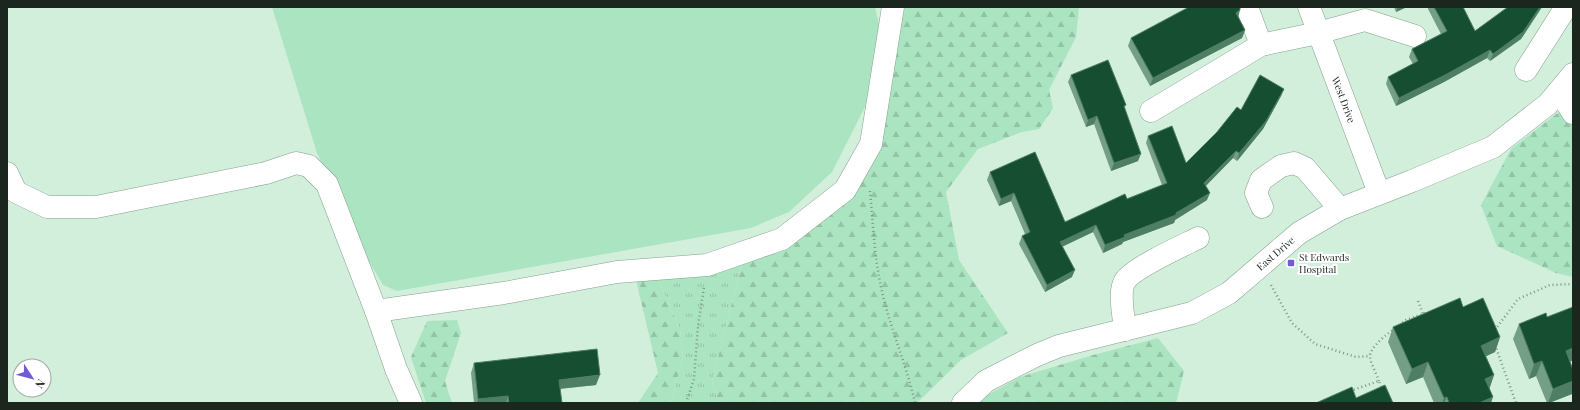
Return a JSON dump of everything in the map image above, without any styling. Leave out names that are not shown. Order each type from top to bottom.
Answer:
[{"type":"street","points":[[376,311],[504,293],[617,272],[707,265],[782,238],[845,190],[871,144],[893,7]]},
{"type":"street","points":[[1247,7],[1261,45]]},
{"type":"street","name":"West Drive","points":[[1308,7],[1379,193]]},
{"type":"street","points":[[1526,70],[1566,7]]},
{"type":"street","points":[[1151,111],[1261,45],[1318,33],[1365,20],[1415,36]]},
{"type":"street","name":"East Drive","points":[[963,403],[986,381],[1059,346],[1192,313],[1229,293],[1299,233],[1340,209],[1493,147],[1548,104],[1573,74]]},
{"type":"street","points":[[1559,91],[1573,113]]},
{"type":"street","points":[[7,172],[16,192],[47,207],[96,207],[266,173],[296,163],[309,166],[327,184],[376,311],[396,369],[411,403]]},
{"type":"street","points":[[1262,207],[1256,193],[1261,180],[1281,166],[1294,163],[1305,168],[1340,209]]},
{"type":"street","points":[[1125,330],[1121,295],[1124,282],[1135,271],[1198,238]]},
{"type":"path","points":[[870,190],[880,282],[890,322],[910,381],[915,403]]},
{"type":"path","points":[[686,403],[694,379],[698,326],[707,265]]},
{"type":"path","points":[[1260,266],[1292,323],[1315,344],[1356,357],[1370,356]]},
{"type":"path","points":[[1491,335],[1518,299],[1550,285],[1573,284]]},
{"type":"path","points":[[1418,301],[1425,320]]},
{"type":"path","points":[[1384,396],[1370,356],[1371,350],[1386,334],[1406,320],[1430,312]]},
{"type":"path","points":[[1494,342],[1516,403]]},
{"type":"path","points":[[1345,393],[1379,380]]},
{"type":"green space","points":[[272,7],[875,7],[881,33],[865,107],[832,172],[789,212],[751,228],[397,291],[383,285],[364,253],[317,153]]},
{"type":"green space","points":[[902,7],[1079,7],[1076,37],[1049,90],[1053,108],[1039,129],[1022,132],[978,149],[946,192],[959,260],[1008,333],[961,360],[917,403],[719,403],[712,381],[742,263],[877,149]]},
{"type":"green space","points":[[1573,101],[1573,277],[1556,273],[1497,246],[1481,205],[1511,149]]},
{"type":"green space","points":[[742,263],[712,381],[719,403],[671,403],[683,357],[680,329],[655,273]]},
{"type":"green space","points":[[655,273],[680,329],[683,357],[671,403],[638,403],[658,373],[635,276]]},
{"type":"green space","points":[[457,320],[461,333],[445,381],[452,403],[426,403],[411,357],[427,321]]},
{"type":"green space","points":[[1158,338],[1184,371],[1176,403],[973,403],[1020,377],[1093,355]]},
{"type":"building","points":[[1189,7],[1240,7],[1240,10],[1236,13],[1245,30],[1153,78],[1131,38]]},
{"type":"building","points":[[1434,7],[1463,7],[1475,31],[1508,7],[1540,7],[1523,32],[1493,54],[1490,50],[1399,98],[1388,77],[1418,61],[1412,49],[1447,31]]},
{"type":"building","points":[[1108,60],[1126,105],[1124,106],[1141,154],[1114,163],[1097,116],[1088,120],[1071,75]]},
{"type":"building","points":[[1260,75],[1284,89],[1266,121],[1239,153],[1236,151],[1204,183],[1210,193],[1176,213],[1176,215],[1124,235],[1125,237],[1105,245],[1096,225],[1060,242],[1075,270],[1047,285],[1022,236],[1030,232],[1014,193],[1001,199],[990,172],[1035,152],[1065,222],[1125,194],[1127,199],[1167,183],[1148,136],[1172,126],[1186,163],[1217,132],[1237,107],[1241,110]]},
{"type":"building","points":[[1460,298],[1463,307],[1483,298],[1500,337],[1481,346],[1494,375],[1485,379],[1493,397],[1479,403],[1449,403],[1447,397],[1444,398],[1428,362],[1412,369],[1393,327]]},
{"type":"building","points":[[1573,307],[1573,348],[1566,351],[1573,370],[1573,381],[1553,389],[1542,361],[1534,364],[1519,324],[1546,313],[1547,317]]},
{"type":"building","points":[[597,349],[600,375],[559,380],[562,403],[509,403],[508,396],[478,399],[474,363]]},
{"type":"building","points":[[1385,385],[1393,403],[1316,403],[1352,387],[1356,398]]},
{"type":"place","name":"St Edwards Hospital","points":[[1291,263]]}]
